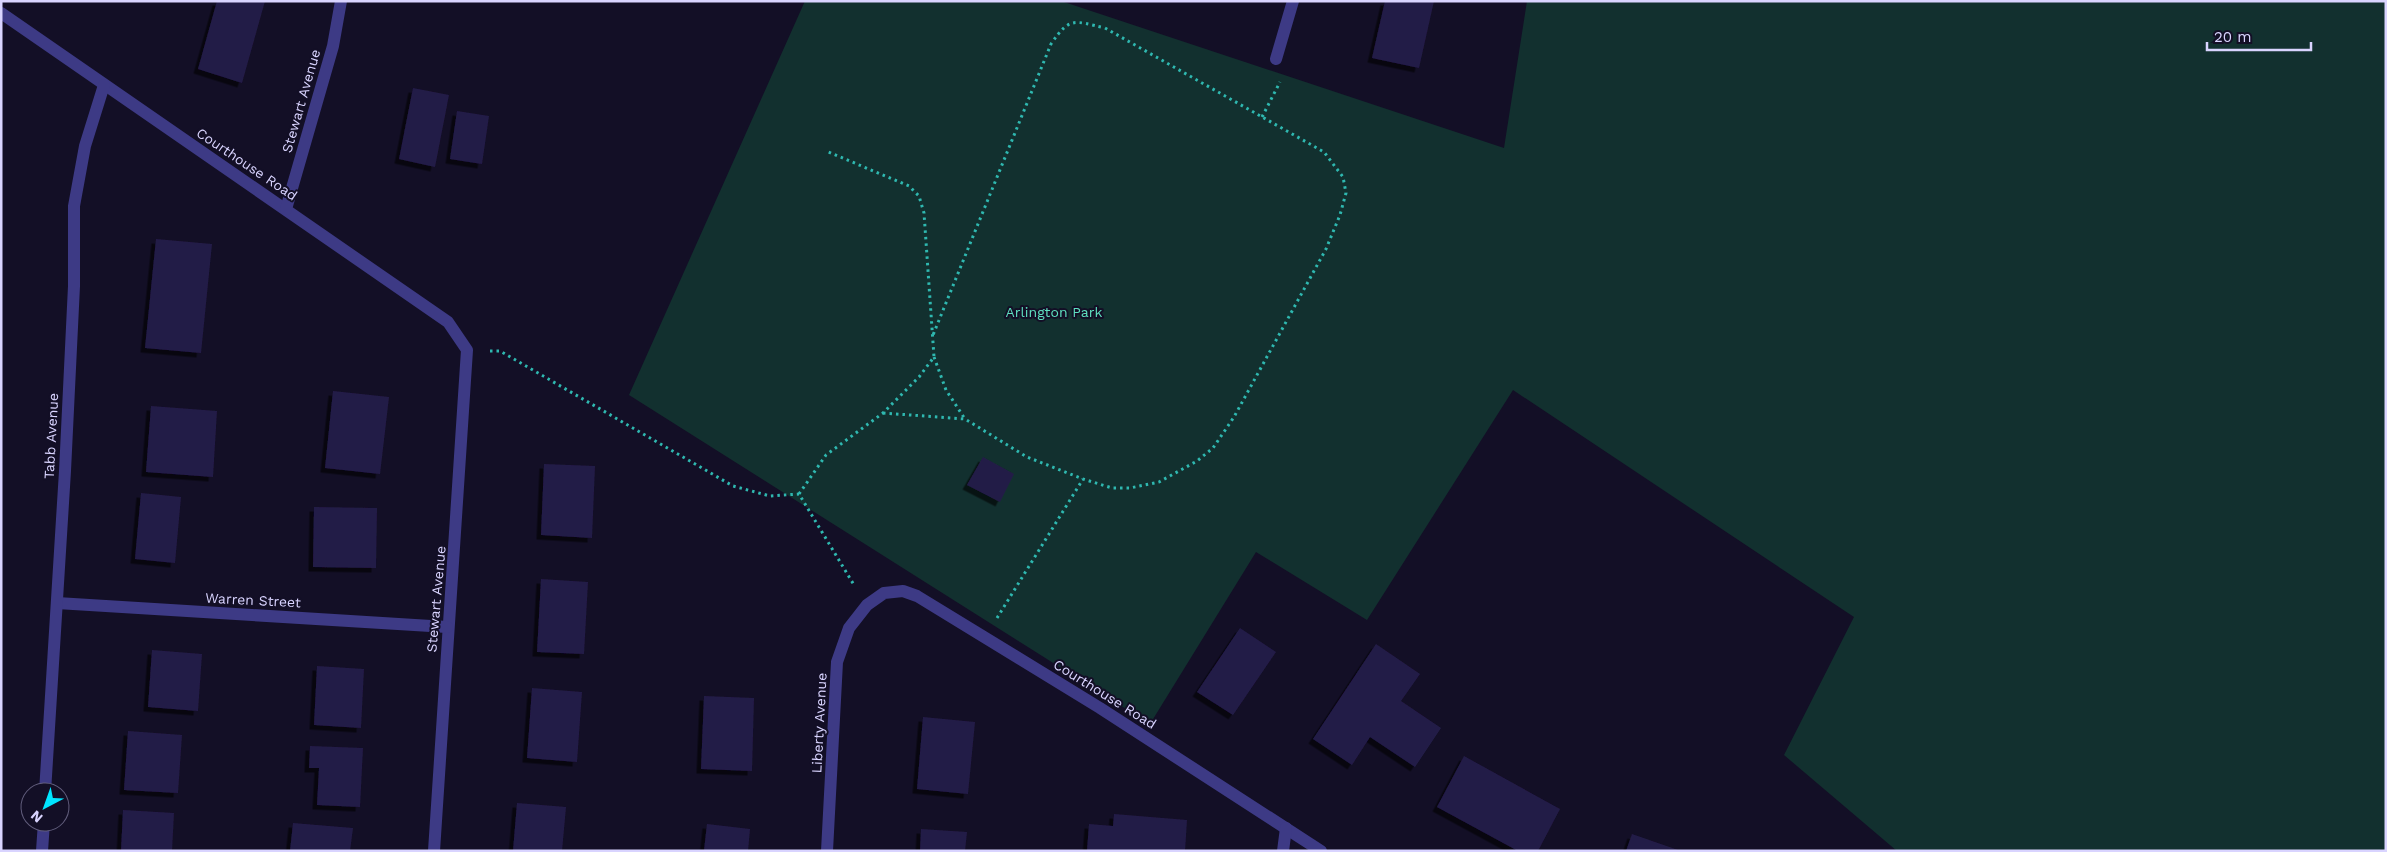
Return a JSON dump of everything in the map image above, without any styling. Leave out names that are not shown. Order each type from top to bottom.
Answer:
[{"type":"street","name":"Stewart Avenue","points":[[286,209],[333,46],[341,1]]},
{"type":"street","points":[[1276,59],[1293,1]]},
{"type":"street","name":"Courthouse Road","points":[[1,13],[448,322],[467,350]]},
{"type":"street","name":"Tabb Avenue","points":[[46,782],[74,286],[74,206],[85,146],[104,85]]},
{"type":"street","name":"Stewart Avenue","points":[[434,851],[447,627],[456,540],[467,350]]},
{"type":"street","name":"Courthouse Road","points":[[866,605],[884,594],[903,592],[917,596],[1321,851]]},
{"type":"street","name":"Warren Street","points":[[57,603],[447,627]]},
{"type":"street","name":"Liberty Avenue","points":[[827,851],[837,662],[849,628],[866,605]]},
{"type":"street","points":[[1283,851],[1286,828]]},
{"type":"street","points":[[42,851],[43,832]]},
{"type":"path","points":[[826,151],[909,186],[919,196],[927,232],[934,356],[946,390],[965,419],[1027,457],[1083,480],[1112,488],[1130,488],[1159,482],[1197,461],[1213,448],[1234,417],[1326,249],[1340,215],[1346,193],[1343,177],[1324,152],[1104,28],[1078,22],[1063,26],[1051,44],[933,335]]},
{"type":"path","points":[[1262,117],[1281,81],[1276,59]]},
{"type":"path","points":[[467,350],[500,351],[733,486],[770,496],[799,494]]},
{"type":"path","points":[[799,494],[826,456],[883,413],[919,377],[934,356]]},
{"type":"path","points":[[883,413],[965,419]]},
{"type":"path","points":[[985,638],[1083,480]]},
{"type":"path","points":[[799,494],[866,605]]},
{"type":"green space","name":"Arlington Park","points":[[805,1],[1061,1],[1504,148],[1527,1],[2386,1],[2386,851],[1897,851],[1784,755],[1854,617],[1513,390],[1367,620],[1256,552],[1150,724],[629,395]]},
{"type":"building","points":[[217,1],[265,1],[242,83],[198,69]]},
{"type":"building","points":[[1385,1],[1434,1],[1419,68],[1372,58]]},
{"type":"building","points":[[413,88],[449,95],[435,167],[399,159]]},
{"type":"building","points":[[457,111],[489,116],[482,164],[450,159]]},
{"type":"building","points":[[156,239],[212,244],[201,353],[145,348]]},
{"type":"building","points":[[333,391],[389,397],[380,474],[325,468]]},
{"type":"building","points":[[151,406],[217,411],[213,477],[146,472]]},
{"type":"building","points":[[983,457],[1014,474],[1000,502],[967,485]]},
{"type":"building","points":[[544,464],[595,466],[592,538],[541,535]]},
{"type":"building","points":[[141,493],[181,497],[175,563],[135,559]]},
{"type":"building","points":[[314,507],[377,508],[376,568],[313,567]]},
{"type":"building","points":[[541,579],[588,582],[584,654],[537,652]]},
{"type":"building","points":[[1240,628],[1276,652],[1233,715],[1197,692]]},
{"type":"building","points":[[1376,644],[1420,674],[1401,701],[1441,728],[1415,767],[1370,737],[1352,765],[1313,739]]},
{"type":"building","points":[[152,650],[202,654],[198,711],[148,707]]},
{"type":"building","points":[[317,666],[364,669],[361,728],[314,725]]},
{"type":"building","points":[[532,688],[582,692],[577,762],[527,758]]},
{"type":"building","points":[[704,696],[754,698],[752,771],[701,769]]},
{"type":"building","points":[[923,717],[975,722],[968,794],[917,789]]},
{"type":"building","points":[[128,731],[182,735],[178,793],[124,790]]},
{"type":"building","points":[[310,746],[363,748],[360,807],[317,805],[319,768],[309,768]]},
{"type":"building","points":[[1464,756],[1560,809],[1538,851],[1518,851],[1437,807]]},
{"type":"building","points":[[517,803],[566,807],[562,851],[513,851]]},
{"type":"building","points":[[123,810],[174,813],[172,851],[121,851]]},
{"type":"building","points":[[1114,814],[1187,820],[1185,851],[1087,851],[1089,824],[1113,826]]},
{"type":"building","points":[[293,823],[353,828],[350,851],[290,851]]},
{"type":"building","points":[[707,824],[750,829],[748,851],[704,851]]},
{"type":"building","points":[[921,829],[967,832],[965,851],[920,851]]},
{"type":"building","points":[[1632,834],[1678,850],[1678,851],[1626,851]]}]
